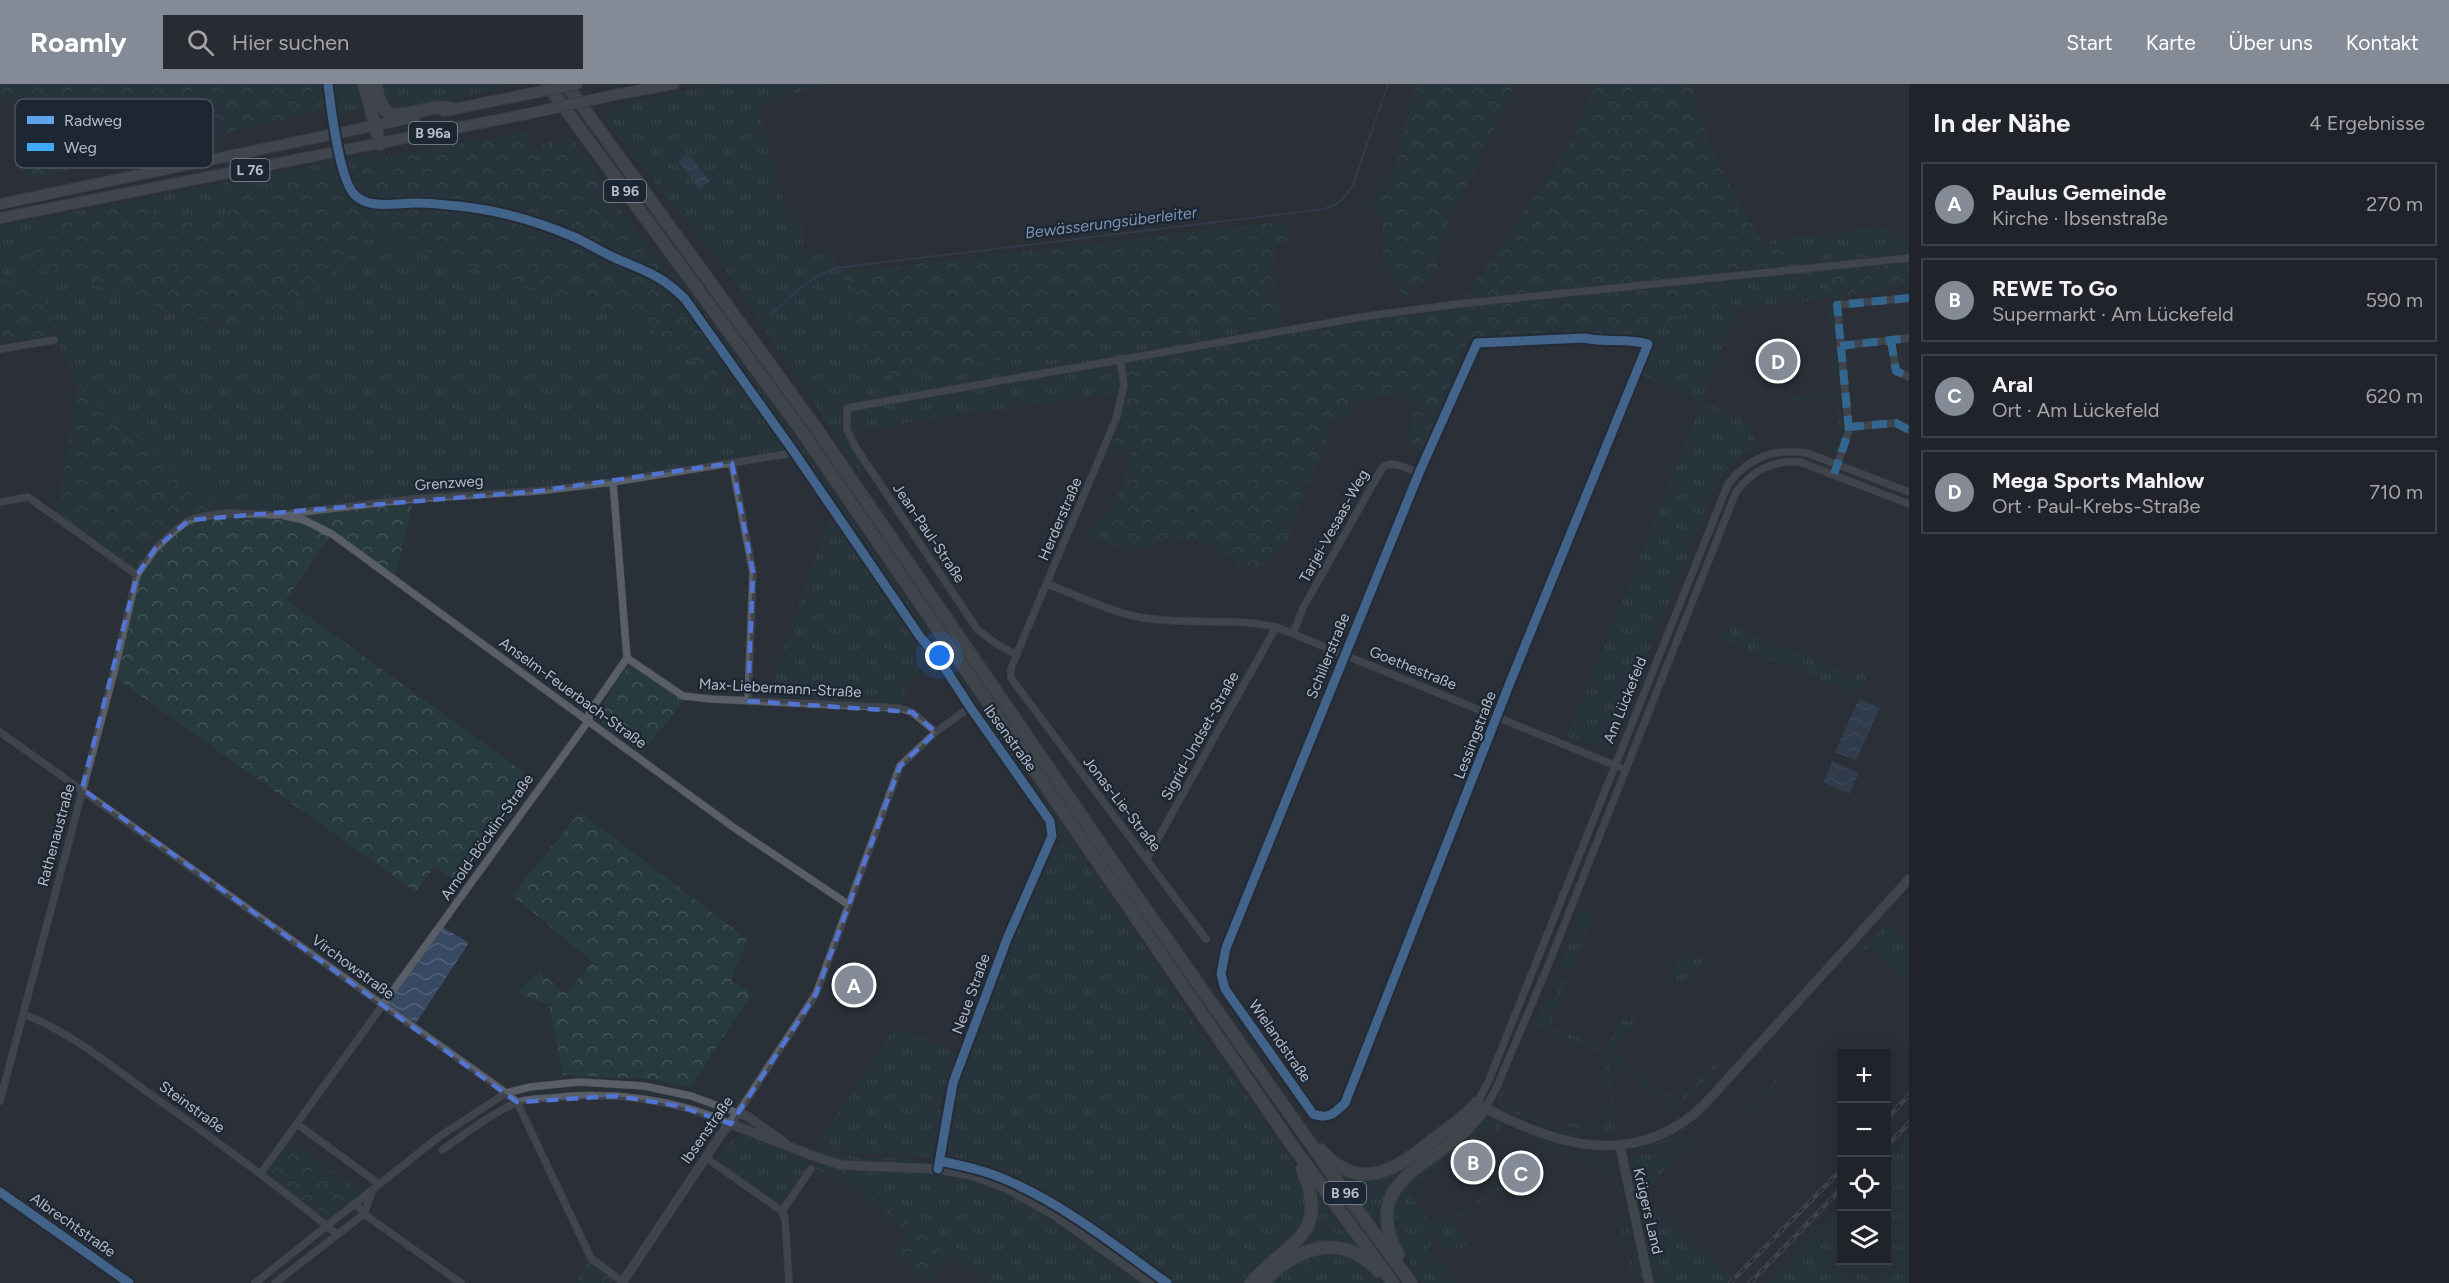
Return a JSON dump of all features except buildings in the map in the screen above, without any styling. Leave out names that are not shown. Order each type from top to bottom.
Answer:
[{"type":"highway","points":[[364,84],[380,144]]},
{"type":"highway","points":[[376,84],[380,100],[386,111],[393,114],[442,106],[452,109]]},
{"type":"highway","name":"B 96","points":[[547,84],[802,433],[1294,1148],[1391,1283]]},
{"type":"highway","name":"B 96","points":[[566,84],[814,425],[1126,882],[1280,1102],[1412,1283]]},
{"type":"highway","points":[[377,126],[380,100]]},
{"type":"highway","points":[[1280,1102],[1328,1158],[1345,1170],[1365,1174],[1382,1173],[1403,1164],[1481,1105]]},
{"type":"highway","points":[[1412,1283],[1388,1234],[1386,1219],[1390,1201],[1405,1176],[1459,1136],[1481,1105]]},
{"type":"highway","points":[[1251,1283],[1268,1265],[1292,1247],[1307,1228],[1311,1215],[1311,1190],[1294,1148]]},
{"type":"highway","points":[[1263,1283],[1299,1255],[1323,1247],[1336,1247],[1360,1256],[1391,1283]]},
{"type":"main road","name":"B 96a","points":[[452,109],[578,84]]},
{"type":"main road","name":"B 96a","points":[[380,144],[674,84]]},
{"type":"main road","points":[[377,126],[452,109]]},
{"type":"main road","name":"L 76","points":[[213,160],[377,126]]},
{"type":"main road","name":"L 76","points":[[0,218],[380,144]]},
{"type":"main road","name":"L 76","points":[[0,204],[174,168]]},
{"type":"street","points":[[1120,358],[1368,316],[1458,304],[1909,258]]},
{"type":"street","points":[[1834,474],[1849,431],[1837,305],[1909,298]]},
{"type":"street","name":"Schillerstraße","points":[[1223,983],[1221,967],[1226,948],[1419,473],[1477,343],[1584,338],[1600,341],[1633,340],[1648,344]]},
{"type":"street","points":[[1840,346],[1909,338]]},
{"type":"street","points":[[0,349],[54,340]]},
{"type":"street","points":[[1891,340],[1896,371],[1909,377]]},
{"type":"street","name":"Lessingstraße","points":[[1313,1114],[1326,1117],[1334,1114],[1345,1103],[1516,669],[1648,344]]},
{"type":"street","name":"Jean-Paul-Straße","points":[[1017,655],[994,643],[977,629],[856,448],[847,430],[848,408],[1120,358]]},
{"type":"street","name":"Herderstraße","points":[[1016,686],[1011,678],[1011,669],[1116,419],[1124,385],[1120,358]]},
{"type":"street","points":[[1849,427],[1896,423],[1909,430]]},
{"type":"street","name":"Am Lückefeld","points":[[1481,1105],[1728,484],[1737,472],[1760,456],[1782,451],[1807,453],[1909,492]]},
{"type":"street","name":"Grenzweg","points":[[137,575],[156,549],[173,532],[189,520],[205,516],[229,513],[276,515],[414,499],[538,491],[613,482],[787,454]]},
{"type":"street","name":"Am Lückefeld","points":[[1481,1105],[1496,1089],[1547,968],[1736,492],[1751,474],[1767,466],[1781,462],[1800,462],[1909,504]]},
{"type":"street","points":[[732,463],[753,573],[748,701]]},
{"type":"street","name":"Tarjei-Vesaas-Weg","points":[[1293,633],[1303,608],[1382,468],[1387,464],[1393,464],[1419,473]]},
{"type":"street","points":[[613,482],[627,658]]},
{"type":"street","points":[[0,502],[28,497],[137,575]]},
{"type":"street","name":"Anselm-Feuerbach-Straße","points":[[276,515],[304,520],[332,534],[733,827],[849,905]]},
{"type":"street","name":"Rathenaustraße","points":[[0,1101],[113,676],[137,575]]},
{"type":"street","name":"Goethestraße","points":[[1047,584],[1136,617],[1182,622],[1252,622],[1276,627],[1625,769]]},
{"type":"street","name":"Sigrid-Undset-Straße","points":[[1147,858],[1276,627]]},
{"type":"street","name":"Max-Liebermann-Straße","points":[[627,658],[683,696],[899,708],[912,712],[936,732]]},
{"type":"street","name":"Arnold-Böcklin-Straße","points":[[261,1173],[589,720],[590,713],[627,658]]},
{"type":"street","name":"Jonas-Lie-Straße","points":[[1016,686],[1206,939]]},
{"type":"street","name":"Ibsenstraße","points":[[622,1282],[813,1001],[900,766],[936,732],[970,707],[1027,787]]},
{"type":"street","name":"Virchowstraße","points":[[0,732],[517,1102],[591,1258],[622,1282]]},
{"type":"street","name":"Neue Straße","points":[[938,1169],[953,1083],[1007,939],[1052,836]]},
{"type":"street","points":[[1481,1105],[1562,1140],[1590,1146],[1620,1146],[1660,1135],[1694,1114],[1909,879]]},
{"type":"street","name":"Wielandstraße","points":[[1223,983],[1313,1114]]},
{"type":"street","name":"Steinstraße","points":[[23,1014],[50,1024],[261,1173],[337,1234]]},
{"type":"street","points":[[255,1283],[440,1136],[506,1093],[530,1087],[579,1082],[644,1086],[691,1096],[747,1116],[776,1135],[786,1145]]},
{"type":"street","points":[[442,1150],[517,1102],[560,1097],[617,1096],[679,1106],[707,1113],[816,1157],[842,1165],[938,1169],[990,1181],[1031,1200],[1150,1283]]},
{"type":"street","points":[[297,1124],[379,1185]]},
{"type":"street","name":"Krügers Land","points":[[1620,1146],[1649,1283]]},
{"type":"street","points":[[706,1158],[782,1211],[785,1219],[789,1283]]},
{"type":"street","points":[[782,1211],[811,1169]]},
{"type":"street","points":[[275,1283],[364,1214],[372,1190]]},
{"type":"street","name":"Albrechtstraße","points":[[0,1192],[129,1283]]},
{"type":"street","points":[[356,1204],[364,1214],[461,1283]]},
{"type":"highlighted area","points":[[732,463],[753,572],[748,701],[912,712],[936,732],[900,766],[816,994],[731,1124],[679,1106],[617,1096],[517,1102],[82,789],[137,575],[155,549],[189,520],[539,491]]},
{"type":"green space","points":[[0,84],[328,84],[330,102],[321,110],[213,136],[213,99],[15,100],[0,96]]},
{"type":"green space","points":[[328,84],[510,84],[509,87],[401,110],[389,105],[383,96],[362,102],[357,113],[339,115],[331,109]]},
{"type":"green space","points":[[717,84],[829,84],[758,103],[785,208],[803,226],[805,259],[832,251],[837,268],[848,272],[841,278],[853,287],[858,295],[1280,317],[1283,333],[1120,359],[1127,392],[922,420],[855,433],[863,477],[725,269],[602,117],[622,104]]},
{"type":"green space","points":[[1416,84],[1517,84],[1446,227],[1435,276],[1405,296],[1392,279],[1385,260],[1382,239],[1384,218],[1369,202],[1392,174]]},
{"type":"green space","points":[[1596,84],[1691,84],[1703,124],[1719,162],[1759,235],[1765,242],[1807,264],[1728,272],[1723,298],[1714,308],[1678,316],[1657,329],[1640,332],[1631,341],[1585,343],[1580,338],[1468,340],[1422,451],[1408,445],[1414,404],[1412,399],[1381,397],[1356,403],[1351,416],[1334,418],[1329,426],[1326,453],[1318,463],[1305,490],[1287,544],[1263,566],[1240,572],[1236,561],[1205,543],[1170,537],[1132,553],[1085,534],[1104,515],[1117,497],[1132,451],[1128,448],[1114,455],[1111,454],[1127,392],[1121,360],[1371,320],[1457,309],[1568,146]]},
{"type":"green space","points":[[528,132],[528,147],[544,145],[551,139],[561,148],[570,136],[591,162],[604,187],[671,274],[670,293],[687,308],[735,376],[718,395],[699,363],[668,346],[652,329],[630,316],[578,303],[374,234],[288,312],[227,329],[166,311],[73,276],[33,269],[29,232],[100,211],[155,201],[153,214],[224,220],[228,192],[316,175],[320,180],[340,180],[354,175],[366,166],[386,161],[386,156]]},
{"type":"green space","points":[[385,151],[386,161],[366,166],[349,177],[346,164],[339,165],[343,179],[340,180],[319,180],[316,175],[228,192],[225,220],[152,214],[155,201],[33,269],[73,276],[166,311],[227,329],[288,312],[373,234],[578,303],[630,316],[652,329],[668,346],[699,363],[718,394],[726,389],[738,374],[792,456],[787,454],[613,482],[276,515],[229,513],[77,387],[32,284],[0,278],[0,226]]},
{"type":"green space","points":[[26,168],[78,168],[27,180]]},
{"type":"green space","points":[[1286,221],[1289,239],[1274,249],[1280,317],[893,377],[864,347],[849,320],[858,295],[853,287],[840,278],[848,272]]},
{"type":"green space","points":[[1881,227],[1909,238],[1909,253],[1807,264],[1765,241]]},
{"type":"green space","points":[[1909,262],[1909,285],[1843,296],[1830,292],[1825,270]]},
{"type":"green space","points":[[1825,270],[1830,292],[1843,296],[1843,303],[1837,303],[1835,299],[1756,305],[1738,310],[1701,401],[1641,375],[1655,342],[1636,337],[1640,332],[1657,329],[1678,316],[1705,310],[1723,298],[1726,280]]},
{"type":"green space","points":[[675,273],[773,405],[1133,929],[1200,1031],[1301,1173],[1309,1201],[1301,1231],[1246,1283],[1170,1283],[1069,1211],[1037,1192],[991,1172],[947,1159],[957,1085],[1016,932],[1053,849],[1063,841],[939,655],[690,303],[670,282],[671,274]]},
{"type":"green space","points":[[0,278],[44,287],[44,297],[55,319],[46,337],[0,343]]},
{"type":"green space","points":[[1827,305],[1832,308],[1842,437],[1837,451],[1810,442],[1791,439],[1764,444],[1764,437],[1769,434],[1771,440],[1801,438],[1836,448],[1840,437],[1836,401],[1829,398],[1786,401],[1785,398],[1836,394],[1829,313],[1825,307]]},
{"type":"green space","points":[[77,387],[229,513],[276,515],[414,499],[395,578],[332,534],[286,600],[535,780],[458,883],[435,866],[416,892],[113,676],[137,575],[56,517]]},
{"type":"green space","points":[[1702,402],[1749,421],[1757,447],[1732,465],[1714,489],[1610,748],[1602,749],[1567,736]]},
{"type":"green space","points":[[831,518],[926,649],[923,665],[907,687],[901,706],[767,696]]},
{"type":"green space","points":[[1727,624],[1857,676],[1861,668],[1868,672],[1867,679],[1851,692],[1721,640]]},
{"type":"green space","points":[[630,662],[685,699],[642,753],[594,718]]},
{"type":"green space","points":[[580,812],[747,939],[731,981],[752,993],[690,1088],[648,1079],[563,1075],[549,1005],[516,992],[540,972],[566,994],[593,962],[512,895]]},
{"type":"green space","points":[[1581,910],[1594,915],[1572,972],[1559,966]]},
{"type":"green space","points":[[1887,924],[1909,943],[1909,982],[1868,947],[1865,950],[1863,948]]},
{"type":"green space","points":[[1683,949],[1694,954],[1703,962],[1681,984],[1675,977],[1667,983]]},
{"type":"green space","points":[[1555,976],[1568,981],[1550,1026],[1607,1050],[1623,1013],[1626,1014],[1624,1019],[1629,1022],[1632,1017],[1638,1022],[1613,1049],[1663,1095],[1668,1091],[1679,1101],[1713,1065],[1708,1060],[1710,1059],[1718,1067],[1674,1111],[1612,1060],[1609,1063],[1616,1132],[1605,1133],[1610,1094],[1608,1087],[1593,1076],[1606,1075],[1603,1054],[1534,1026],[1545,999],[1553,1002],[1559,990],[1551,986]]},
{"type":"green space","points":[[894,1027],[957,1052],[942,1100],[934,1155],[928,1158],[900,1153],[851,1154],[816,1145],[882,1049]]},
{"type":"green space","points":[[1517,1053],[1520,1054],[1501,1098],[1508,1108],[1506,1112],[1499,1105],[1499,1098]]},
{"type":"green space","points":[[1777,1078],[1779,1080],[1734,1128],[1732,1126]]},
{"type":"green space","points":[[1513,1110],[1559,1128],[1582,1134],[1582,1137],[1571,1136],[1512,1114]]},
{"type":"green space","points":[[1704,1114],[1706,1116],[1671,1140],[1630,1154],[1644,1146],[1645,1148],[1678,1134]]},
{"type":"green space","points":[[1485,1118],[1503,1121],[1498,1132],[1486,1128],[1412,1185],[1413,1198],[1431,1223],[1467,1209],[1486,1195],[1488,1196],[1454,1222],[1465,1238],[1468,1237],[1471,1241],[1458,1251],[1445,1247],[1436,1236],[1430,1241],[1432,1245],[1428,1248],[1440,1264],[1446,1264],[1459,1283],[1423,1283],[1395,1242],[1390,1217],[1400,1187]]},
{"type":"green space","points":[[1556,1122],[1595,1124],[1595,1132],[1584,1131]]},
{"type":"green space","points":[[1458,1126],[1462,1127],[1409,1164],[1392,1182],[1386,1201],[1384,1233],[1336,1169],[1362,1178]]},
{"type":"green space","points":[[742,1134],[812,1162],[784,1204],[778,1206],[716,1160],[728,1143]]},
{"type":"green space","points":[[1527,1134],[1569,1150],[1607,1156],[1575,1154],[1523,1135]]},
{"type":"green space","points":[[1909,1136],[1909,1283],[1766,1283],[1837,1210],[1837,1265],[1891,1265],[1891,1156]]},
{"type":"green space","points":[[1685,1138],[1690,1142],[1651,1185],[1656,1190],[1648,1191],[1650,1190],[1641,1181],[1637,1186],[1645,1193],[1650,1193],[1642,1198],[1634,1192],[1628,1163],[1630,1158],[1653,1153]]},
{"type":"green space","points":[[290,1139],[363,1192],[327,1222],[265,1173]]},
{"type":"green space","points":[[1538,1146],[1546,1149],[1545,1153],[1540,1152],[1524,1193],[1519,1198],[1492,1190],[1496,1186],[1515,1193],[1520,1190]]},
{"type":"green space","points":[[813,1148],[861,1158],[898,1157],[932,1162],[843,1161],[811,1152]]},
{"type":"green space","points":[[1576,1158],[1605,1161],[1609,1174],[1604,1175],[1603,1169]]},
{"type":"green space","points":[[1611,1161],[1614,1161],[1616,1165],[1623,1195],[1620,1201]]},
{"type":"green space","points":[[818,1163],[851,1171],[848,1180],[951,1255],[930,1281],[891,1256],[905,1235],[896,1224],[876,1206],[816,1169]]},
{"type":"green space","points":[[851,1171],[935,1173],[975,1182],[1001,1192],[1050,1218],[1142,1283],[990,1283],[848,1180]]},
{"type":"green space","points":[[1314,1190],[1360,1250],[1338,1243],[1257,1280],[1294,1250]]},
{"type":"green space","points":[[1659,1210],[1732,1277],[1726,1283],[1654,1283],[1641,1220],[1646,1212]]},
{"type":"green space","points":[[1620,1217],[1637,1280],[1627,1283],[1632,1280],[1619,1219],[1614,1220],[1613,1218]]},
{"type":"green space","points":[[1623,1218],[1627,1220],[1643,1276],[1640,1280]]},
{"type":"green space","points":[[1337,1251],[1355,1261],[1358,1260],[1371,1270],[1381,1283],[1268,1283],[1302,1257]]},
{"type":"green space","points":[[591,1258],[615,1277],[611,1283],[574,1283]]},
{"type":"water","points":[[688,153],[710,181],[700,189],[678,161]]},
{"type":"water","points":[[1859,699],[1880,708],[1856,761],[1835,752]]},
{"type":"water","points":[[1832,761],[1859,773],[1849,794],[1823,782]]},
{"type":"water","points":[[441,926],[469,943],[416,1023],[386,1003]]},
{"type":"waterway","name":"Bewässerungsüberleiter","points":[[771,315],[809,281],[837,268],[1330,207],[1343,199],[1354,182],[1388,84]]},
{"type":"railway","points":[[1891,1115],[1909,1095]]},
{"type":"railway","points":[[1891,1142],[1909,1123]]},
{"type":"railway","points":[[1730,1283],[1837,1174]]},
{"type":"railway","points":[[1750,1283],[1837,1193]]},
{"type":"marked path","points":[[1834,474],[1849,431],[1837,305],[1909,298]]},
{"type":"marked path","points":[[1840,346],[1909,338]]},
{"type":"marked path","points":[[1891,341],[1896,371],[1909,377]]},
{"type":"marked path","points":[[1849,427],[1896,423],[1909,430]]},
{"type":"cycle path","points":[[328,84],[336,142],[344,173],[349,186],[360,199],[376,204],[422,203],[463,207],[528,220],[574,237],[652,274],[685,299],[794,452],[921,638],[937,656],[1050,821],[1052,836],[1007,939],[953,1083],[938,1169]]},
{"type":"cycle path","points":[[1584,338],[1648,344],[1511,680],[1345,1103],[1331,1115],[1318,1116],[1313,1114],[1225,989],[1221,974],[1226,948],[1419,473],[1477,343],[1584,338]]},
{"type":"cycle path","points":[[940,1161],[994,1175],[1032,1192],[1091,1228],[1167,1283]]},
{"type":"cycle path","points":[[0,1192],[129,1283]]},
{"type":"place","name":"Mega Sports Mahlow","points":[[1778,361]]},
{"type":"place","name":"Paulus Gemeinde","points":[[854,985]]},
{"type":"place","name":"REWE To Go","points":[[1473,1162]]},
{"type":"place","name":"Aral","points":[[1521,1173]]}]
